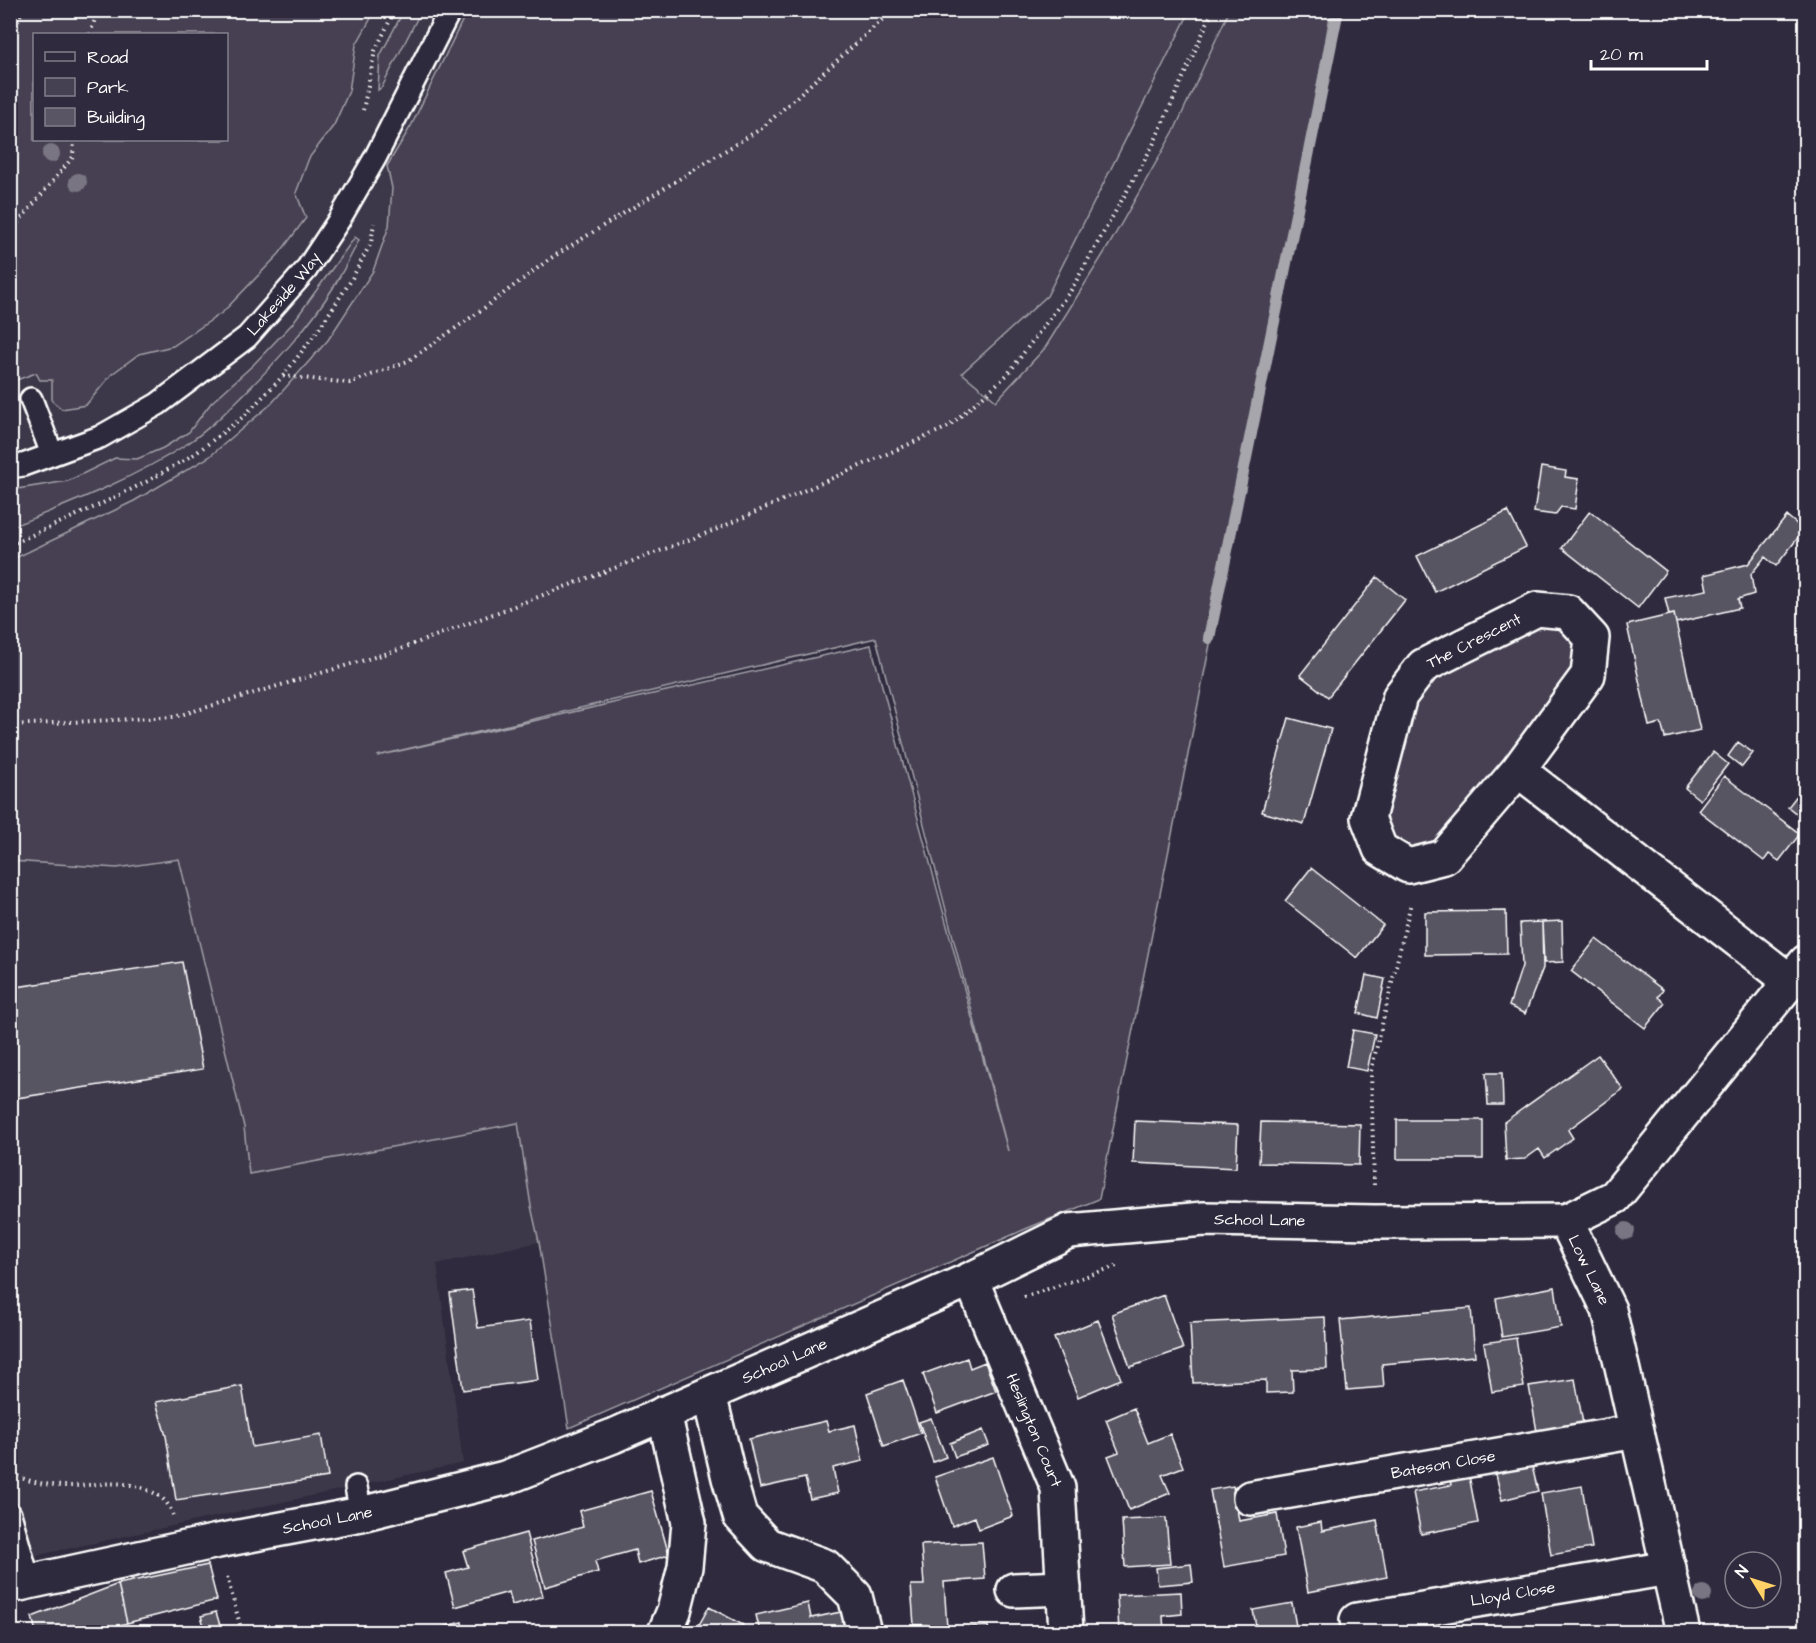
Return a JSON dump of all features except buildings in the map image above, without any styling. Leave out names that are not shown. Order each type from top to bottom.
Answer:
[{"type":"street","name":"The Crescent","points":[[1537,609],[1568,612],[1592,638],[1588,675],[1518,770],[1444,857],[1408,866],[1380,849],[1368,818],[1400,696],[1423,666],[1537,609]]},
{"type":"street","points":[[1518,770],[1798,971]]},
{"type":"street","name":"Low Lane","points":[[1683,1632],[1609,1310],[1566,1221],[1616,1197],[1798,971]]},
{"type":"street","name":"School Lane","points":[[20,1584],[218,1541],[358,1501],[505,1478],[613,1436],[971,1279],[1070,1231],[1204,1219],[1375,1222],[1566,1221]]},
{"type":"street","name":"Heslington Court","points":[[971,1279],[1058,1488],[1066,1632]]},
{"type":"street","points":[[709,1394],[740,1516],[767,1545],[825,1566],[855,1596],[864,1632]]},
{"type":"street","points":[[664,1413],[689,1522],[685,1567],[674,1611],[665,1632]]},
{"type":"street","name":"Bateson Close","points":[[1250,1498],[1637,1431]]},
{"type":"street","name":"Lloyd Close","points":[[1357,1620],[1669,1568]]},
{"type":"street","points":[[1014,1590],[1064,1588]]},
{"type":"lane","name":"Lakeside Way","points":[[10,467],[23,465],[100,437],[158,404],[248,337],[306,270],[339,220],[375,158],[450,10]]},
{"type":"lane","points":[[31,399],[52,454]]},
{"type":"lane","points":[[10,1514],[20,1584]]},
{"type":"path","points":[[10,44],[22,10]]},
{"type":"path","points":[[90,33],[98,10]]},
{"type":"path","points":[[363,110],[375,51],[395,10]]},
{"type":"path","points":[[283,376],[350,383],[408,361],[551,258],[762,128],[893,10]]},
{"type":"path","points":[[10,724],[174,717],[398,650],[715,530],[948,427],[1007,375],[1071,290],[1153,145],[1213,10]]},
{"type":"path","points":[[10,232],[73,157],[74,141]]},
{"type":"path","points":[[10,545],[148,481],[196,453],[243,417],[283,376],[316,333],[350,282],[371,243]]},
{"type":"path","points":[[1375,1222],[1371,1071],[1419,863]]},
{"type":"path","points":[[983,1310],[1127,1263]]},
{"type":"path","points":[[12,1474],[22,1479],[68,1486],[124,1483],[137,1485],[164,1499],[170,1506],[174,1519]]},
{"type":"path","points":[[218,1541],[242,1632]]},
{"type":"shaded area","points":[[11,11],[1331,11],[1256,428],[1099,1199],[569,1428],[539,1242],[437,1264],[463,1463],[11,1561]],"holes":[[[876,638],[1008,1151],[871,645],[596,707]]]},
{"type":"green space","points":[[404,10],[421,11],[382,87],[378,90],[380,56]]},
{"type":"green space","points":[[10,11],[375,11],[356,45],[349,91],[334,125],[309,158],[296,193],[306,218],[279,254],[223,312],[173,346],[139,354],[112,374],[86,405],[62,409],[52,401],[52,380],[40,380],[36,373],[11,382]]},
{"type":"green space","points":[[467,11],[1190,11],[1047,296],[962,373],[996,401],[1045,348],[1109,245],[1175,129],[1229,11],[1331,11],[1274,324],[1099,1199],[569,1428],[518,1123],[249,1174],[244,1127],[179,859],[117,868],[11,861],[11,560],[134,501],[209,457],[271,404],[328,340],[373,271],[389,226],[392,188],[387,166],[411,126]],"holes":[[[876,638],[1008,1151],[871,645],[377,756]]]},
{"type":"green space","points":[[355,237],[359,240],[350,258],[313,317],[267,371],[209,427],[187,444],[145,468],[101,490],[11,527],[11,490],[68,481],[115,458],[137,459],[163,448],[189,432],[211,403],[253,365],[292,324]]},
{"type":"green space","points":[[1542,622],[1563,626],[1578,648],[1575,668],[1439,842],[1409,849],[1389,835],[1384,812],[1411,702],[1432,674]]},
{"type":"waterway","points":[[1209,638],[1338,10]]}]
